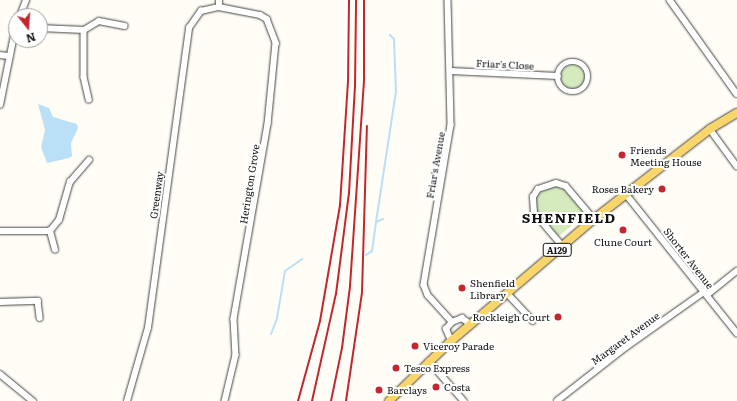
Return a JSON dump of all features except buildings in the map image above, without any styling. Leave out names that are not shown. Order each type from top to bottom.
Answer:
[{"type":"main road","name":"A129","points":[[388,401],[451,341],[508,294],[594,219],[710,130],[737,113]]},
{"type":"street","points":[[219,0],[219,6]]},
{"type":"street","name":"Friar's Avenue","points":[[448,0],[451,70],[451,125],[424,285],[428,295],[452,322]]},
{"type":"street","points":[[670,0],[737,94]]},
{"type":"street","name":"Greenway","points":[[127,401],[148,328],[189,28],[201,11],[219,6]]},
{"type":"street","name":"Herington Grove","points":[[219,6],[260,15],[267,20],[276,43],[268,124],[234,319],[236,355],[225,401]]},
{"type":"street","points":[[48,28],[84,30],[99,21],[125,26]]},
{"type":"street","points":[[84,30],[84,77],[90,98]]},
{"type":"street","points":[[0,105],[10,48]]},
{"type":"street","points":[[0,55],[8,56]]},
{"type":"street","points":[[574,62],[583,66],[587,74],[586,84],[574,91],[563,87],[558,76],[561,67],[574,62]]},
{"type":"street","name":"Friar's Close","points":[[451,70],[558,76]]},
{"type":"street","points":[[710,130],[737,166]]},
{"type":"street","points":[[50,231],[59,220],[70,182],[89,160]]},
{"type":"street","points":[[562,246],[534,214],[533,197],[538,189],[556,183],[566,186],[594,219]]},
{"type":"street","name":"Shorter Avenue","points":[[626,194],[737,333]]},
{"type":"street","points":[[0,231],[50,231]]},
{"type":"street","points":[[50,231],[55,250]]},
{"type":"street","name":"Margaret Avenue","points":[[557,401],[620,352],[737,271]]},
{"type":"street","points":[[508,294],[533,321]]},
{"type":"street","points":[[0,302],[38,301],[40,318]]},
{"type":"street","points":[[451,341],[446,329],[452,322],[462,318],[471,324]]},
{"type":"street","points":[[429,361],[464,401]]},
{"type":"street","points":[[0,374],[32,401]]},
{"type":"green space","points":[[573,65],[582,68],[585,77],[582,86],[573,89],[564,86],[561,77],[564,68]]},
{"type":"green space","points":[[553,184],[564,187],[586,213],[558,237],[536,212],[535,199],[539,191]]},
{"type":"water","points":[[38,104],[49,108],[53,117],[77,124],[78,128],[71,143],[72,156],[69,158],[47,163],[41,147],[45,130]]},
{"type":"waterway","points":[[376,222],[396,92],[394,39],[390,35]]},
{"type":"waterway","points":[[366,255],[372,251],[376,222],[383,219]]},
{"type":"waterway","points":[[271,334],[277,318],[285,271],[302,259]]},
{"type":"railway","points":[[298,401],[320,321],[340,205],[348,82],[349,0]]},
{"type":"railway","points":[[312,401],[336,294],[349,193],[355,87],[356,0]]},
{"type":"railway","points":[[331,401],[342,348],[350,286],[364,78],[364,0]]},
{"type":"railway","points":[[346,401],[362,292],[367,126]]},
{"type":"place","name":"Friends Meeting House","points":[[622,155]]},
{"type":"place","name":"Roses Bakery","points":[[662,189]]},
{"type":"place","name":"Clune Court","points":[[623,230]]},
{"type":"place","name":"Shenfield Library","points":[[462,288]]},
{"type":"place","name":"Rockleigh Court","points":[[558,317]]},
{"type":"place","name":"Viceroy Parade","points":[[415,346]]},
{"type":"place","name":"Tesco Express","points":[[396,368]]},
{"type":"place","name":"Costa","points":[[436,387]]},
{"type":"place","name":"Barclays","points":[[379,390]]},
{"type":"district","name":"SHENFIELD","points":[[569,217]]}]
